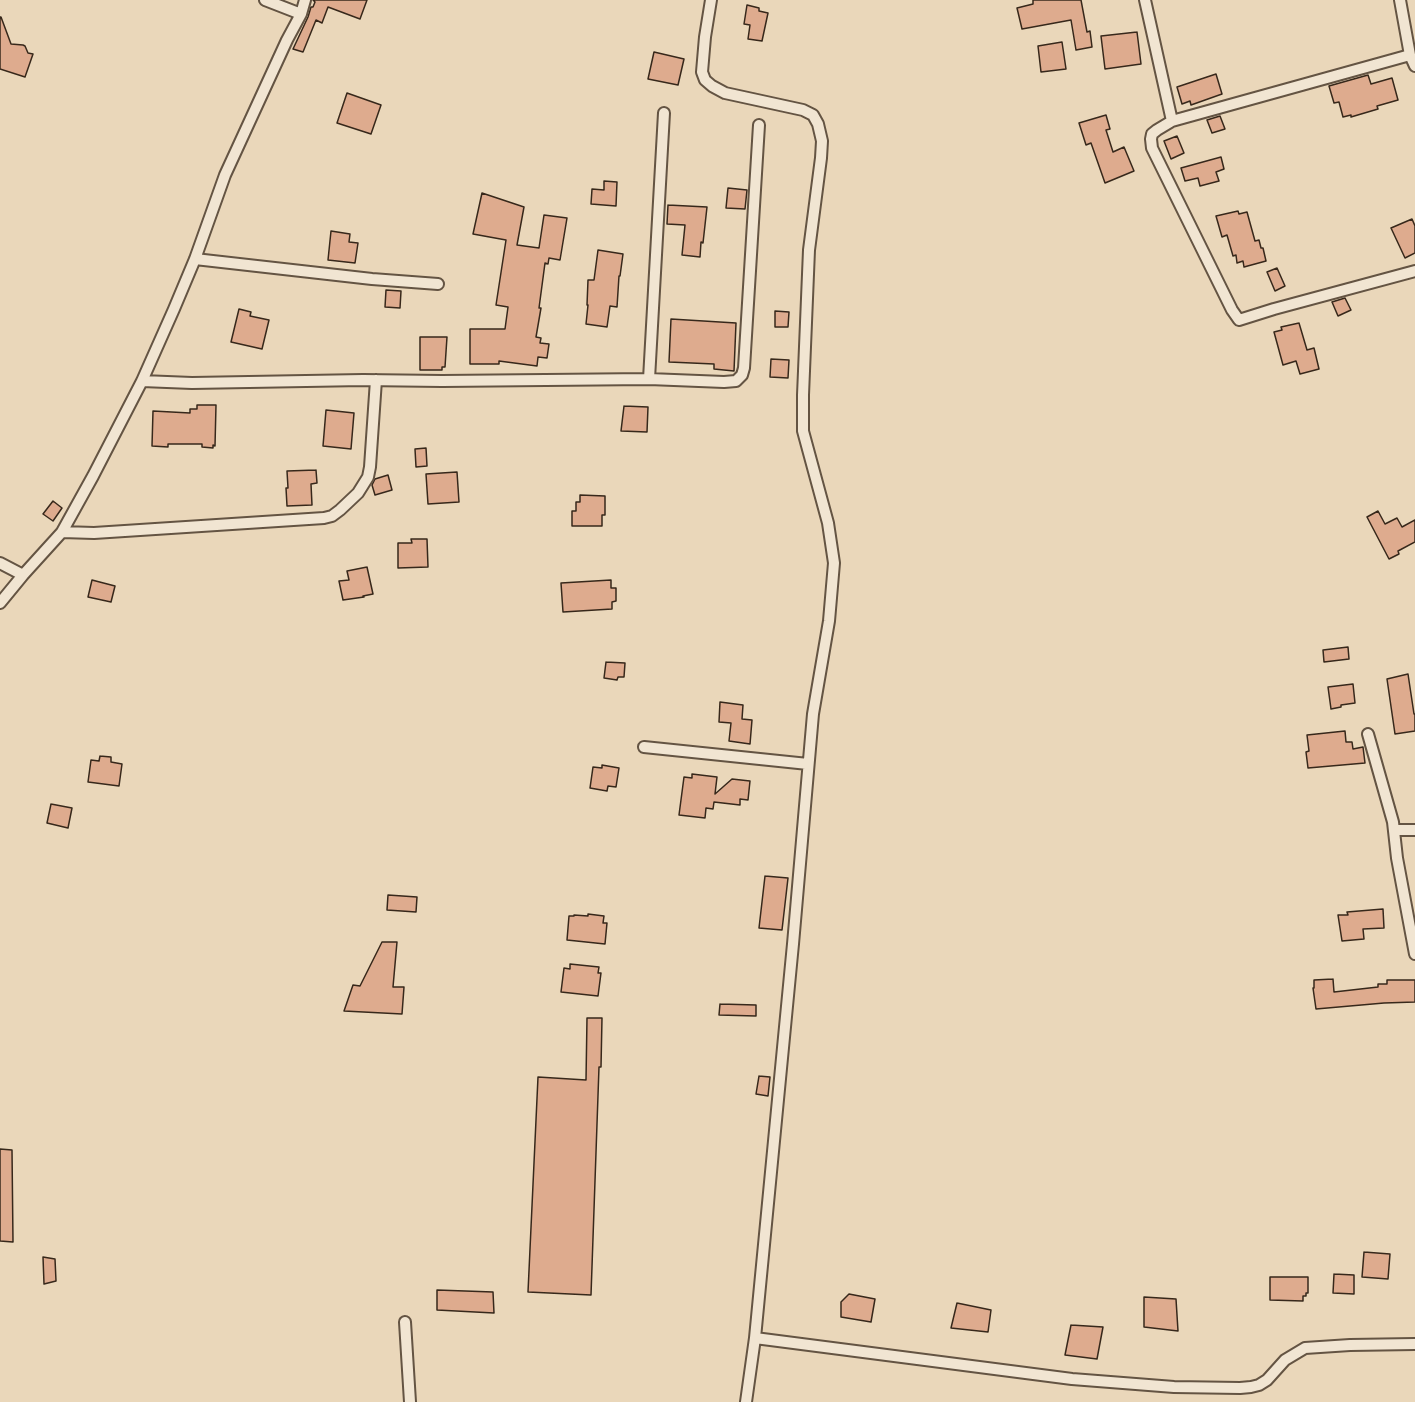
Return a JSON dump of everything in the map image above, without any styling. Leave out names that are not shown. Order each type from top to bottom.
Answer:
[{"type":"street","points":[[265,0],[301,14]]},
{"type":"street","points":[[0,603],[62,531],[142,381],[195,259],[225,175],[301,14],[305,0]]},
{"type":"street","points":[[711,0],[702,72],[705,80],[725,93],[803,110],[813,115],[822,141],[809,249],[803,431],[828,523],[834,563],[829,621],[813,714],[755,1338],[746,1402]]},
{"type":"street","points":[[1145,0],[1172,121]]},
{"type":"street","points":[[1400,0],[1412,61],[1172,121],[1152,134],[1152,148],[1239,320],[1415,271]]},
{"type":"street","points":[[649,379],[664,113]]},
{"type":"street","points":[[142,381],[203,383],[376,380],[736,381],[742,375],[744,368],[759,125]]},
{"type":"street","points":[[195,259],[438,284]]},
{"type":"street","points":[[62,531],[94,532],[332,516],[358,493],[368,477],[376,380]]},
{"type":"street","points":[[0,563],[23,574]]},
{"type":"street","points":[[1368,734],[1394,830],[1415,954]]},
{"type":"street","points":[[644,747],[808,764]]},
{"type":"street","points":[[1394,830],[1415,830]]},
{"type":"street","points":[[405,1322],[410,1402]]},
{"type":"street","points":[[755,1338],[1072,1379],[1218,1388],[1251,1388],[1259,1385],[1267,1380],[1285,1360],[1305,1348],[1415,1344]]},
{"type":"building","points":[[313,0],[367,0],[360,19],[328,7],[322,23],[316,20],[303,52],[293,49],[311,7],[313,7],[315,2]]},
{"type":"building","points":[[1033,0],[1081,0],[1092,47],[1076,50],[1071,20],[1022,29],[1017,8],[1033,4]]},
{"type":"building","points":[[747,5],[768,13],[762,41],[748,39],[750,25],[744,24]]},
{"type":"building","points":[[0,17],[11,44],[23,45],[28,53],[33,54],[25,77],[0,69]]},
{"type":"building","points":[[1137,32],[1141,64],[1105,69],[1101,36]]},
{"type":"building","points":[[1062,42],[1066,69],[1041,72],[1038,46]]},
{"type":"building","points":[[654,52],[684,59],[678,85],[648,79]]},
{"type":"building","points":[[1216,74],[1222,94],[1191,105],[1190,101],[1182,104],[1177,87]]},
{"type":"building","points":[[1368,75],[1371,84],[1392,78],[1398,100],[1377,106],[1378,109],[1343,117],[1339,102],[1334,103],[1329,86]]},
{"type":"building","points":[[347,93],[381,105],[371,134],[337,123]]},
{"type":"building","points":[[1106,115],[1110,129],[1106,130],[1113,152],[1124,147],[1134,171],[1105,183],[1091,143],[1086,145],[1079,123]]},
{"type":"building","points":[[1220,116],[1225,129],[1212,133],[1207,120]]},
{"type":"building","points":[[1177,136],[1184,153],[1171,159],[1164,141]]},
{"type":"building","points":[[1221,157],[1224,169],[1216,172],[1219,181],[1200,186],[1198,178],[1185,181],[1181,168]]},
{"type":"building","points":[[604,181],[617,182],[616,206],[591,204],[592,189],[604,190]]},
{"type":"building","points":[[728,188],[747,190],[745,209],[726,208]]},
{"type":"building","points":[[482,193],[524,207],[517,245],[539,248],[544,215],[567,218],[560,260],[549,258],[548,264],[545,263],[536,337],[541,338],[540,343],[549,344],[547,358],[538,357],[537,366],[499,361],[499,364],[470,364],[470,329],[505,329],[508,307],[496,305],[506,240],[473,234]]},
{"type":"building","points":[[668,205],[707,207],[700,257],[682,255],[685,225],[667,224]]},
{"type":"building","points":[[1238,211],[1239,214],[1247,212],[1255,241],[1259,240],[1266,261],[1244,267],[1243,261],[1237,263],[1236,255],[1233,256],[1227,235],[1222,237],[1216,216]]},
{"type":"building","points":[[1412,219],[1415,226],[1415,253],[1405,258],[1391,228]]},
{"type":"building","points":[[331,231],[350,234],[349,242],[358,243],[355,263],[328,260]]},
{"type":"building","points":[[598,250],[623,254],[617,307],[610,306],[607,327],[586,324],[588,280],[594,280]]},
{"type":"building","points":[[1277,268],[1285,286],[1275,291],[1267,272]]},
{"type":"building","points":[[386,290],[401,291],[400,308],[385,307]]},
{"type":"building","points":[[1345,298],[1351,310],[1338,316],[1332,302]]},
{"type":"building","points":[[239,309],[251,312],[250,316],[269,320],[262,349],[231,342]]},
{"type":"building","points":[[775,311],[789,312],[788,327],[775,327]]},
{"type":"building","points":[[671,319],[736,323],[734,371],[714,369],[714,364],[669,362]]},
{"type":"building","points":[[1299,323],[1307,350],[1314,348],[1319,369],[1300,374],[1296,361],[1283,365],[1274,332],[1282,330],[1281,327]]},
{"type":"building","points":[[420,337],[447,337],[445,367],[442,367],[442,370],[420,370]]},
{"type":"building","points":[[771,359],[789,360],[788,378],[770,377]]},
{"type":"building","points":[[197,405],[216,405],[215,446],[213,445],[213,448],[202,447],[202,444],[152,446],[153,411],[190,413],[190,409],[197,409]]},
{"type":"building","points":[[624,406],[648,407],[647,432],[621,431]]},
{"type":"building","points":[[326,410],[354,413],[351,449],[323,446]]},
{"type":"building","points":[[426,448],[427,466],[416,467],[415,449]]},
{"type":"building","points":[[316,470],[317,483],[311,484],[312,505],[287,506],[287,471]]},
{"type":"building","points":[[457,472],[459,502],[428,504],[426,474]]},
{"type":"building","points":[[388,475],[392,490],[375,495],[372,485],[375,479]]},
{"type":"building","points":[[580,495],[605,496],[605,515],[602,515],[602,526],[572,526],[572,511],[576,511],[576,502],[580,502]]},
{"type":"building","points":[[53,501],[62,508],[53,521],[43,514]]},
{"type":"building","points":[[1378,511],[1385,524],[1397,518],[1402,527],[1415,520],[1415,542],[1389,559],[1367,517]]},
{"type":"building","points":[[411,539],[427,539],[428,567],[398,568],[398,543],[412,543]]},
{"type":"building","points":[[367,567],[373,594],[343,600],[339,581],[349,580],[347,571]]},
{"type":"building","points":[[92,580],[115,586],[111,602],[88,597]]},
{"type":"building","points":[[611,580],[611,588],[616,588],[616,601],[612,602],[612,609],[563,612],[561,583]]},
{"type":"building","points":[[1348,647],[1349,659],[1324,662],[1323,650]]},
{"type":"building","points":[[606,662],[625,663],[624,677],[618,677],[617,680],[604,678]]},
{"type":"building","points":[[1408,674],[1415,714],[1415,731],[1395,734],[1387,679]]},
{"type":"building","points":[[1353,684],[1355,703],[1331,709],[1328,687]]},
{"type":"building","points":[[720,702],[743,705],[742,719],[752,720],[750,744],[729,741],[731,723],[719,722]]},
{"type":"building","points":[[1345,731],[1346,742],[1352,742],[1353,749],[1363,747],[1365,763],[1308,768],[1307,735]]},
{"type":"building","points":[[100,756],[111,757],[111,762],[122,764],[119,786],[88,782],[91,760],[99,761]]},
{"type":"building","points":[[602,765],[619,768],[616,787],[608,786],[607,791],[590,788],[593,767],[602,768]]},
{"type":"building","points":[[692,774],[717,777],[715,794],[732,779],[750,781],[748,800],[740,799],[740,805],[714,802],[713,809],[706,808],[705,818],[679,815],[684,777],[692,778]]},
{"type":"building","points":[[51,804],[72,808],[68,828],[47,823]]},
{"type":"building","points":[[765,876],[788,878],[782,930],[759,928]]},
{"type":"building","points":[[388,895],[417,897],[416,912],[387,910]]},
{"type":"building","points":[[1383,909],[1384,928],[1363,929],[1364,939],[1342,941],[1338,915]]},
{"type":"building","points":[[588,914],[604,916],[603,923],[607,923],[605,944],[567,940],[569,916],[588,916]]},
{"type":"building","points":[[382,942],[397,942],[393,987],[404,987],[402,1014],[344,1011],[353,985],[360,986]]},
{"type":"building","points":[[570,964],[599,967],[598,973],[601,973],[598,996],[561,992],[564,968],[570,969]]},
{"type":"building","points":[[1333,979],[1334,992],[1378,987],[1378,984],[1387,984],[1387,980],[1415,980],[1415,1002],[1316,1009],[1314,980]]},
{"type":"building","points":[[720,1004],[756,1005],[756,1016],[719,1015]]},
{"type":"building","points":[[587,1018],[602,1018],[591,1295],[528,1292],[538,1077],[586,1080]]},
{"type":"building","points":[[759,1076],[770,1077],[768,1096],[756,1094]]},
{"type":"building","points":[[0,1149],[12,1150],[13,1242],[0,1241]]},
{"type":"building","points":[[1364,1252],[1390,1254],[1388,1279],[1362,1277]]},
{"type":"building","points":[[43,1257],[55,1259],[56,1281],[44,1284]]},
{"type":"building","points":[[1334,1274],[1354,1275],[1354,1294],[1333,1293]]},
{"type":"building","points":[[1270,1277],[1308,1277],[1308,1293],[1303,1296],[1303,1301],[1270,1300]]},
{"type":"building","points":[[437,1290],[493,1292],[494,1313],[437,1310]]},
{"type":"building","points":[[849,1294],[875,1299],[871,1322],[841,1317],[841,1302]]},
{"type":"building","points":[[1144,1297],[1176,1299],[1178,1331],[1144,1327]]},
{"type":"building","points":[[957,1303],[991,1310],[988,1332],[951,1328]]},
{"type":"building","points":[[1071,1325],[1103,1327],[1097,1359],[1065,1355]]}]
